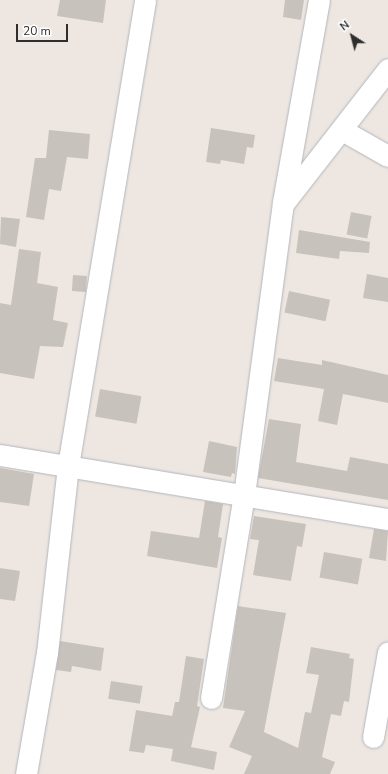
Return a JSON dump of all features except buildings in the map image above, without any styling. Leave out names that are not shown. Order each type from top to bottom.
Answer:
[{"type":"street","points":[[26,774],[47,653],[68,466],[146,0]]},
{"type":"street","points":[[211,698],[244,495],[283,204],[319,0]]},
{"type":"street","points":[[283,204],[388,69]]},
{"type":"street","points":[[342,130],[388,156]]},
{"type":"street","points":[[0,455],[388,519]]},
{"type":"street","points":[[373,737],[388,652]]}]
